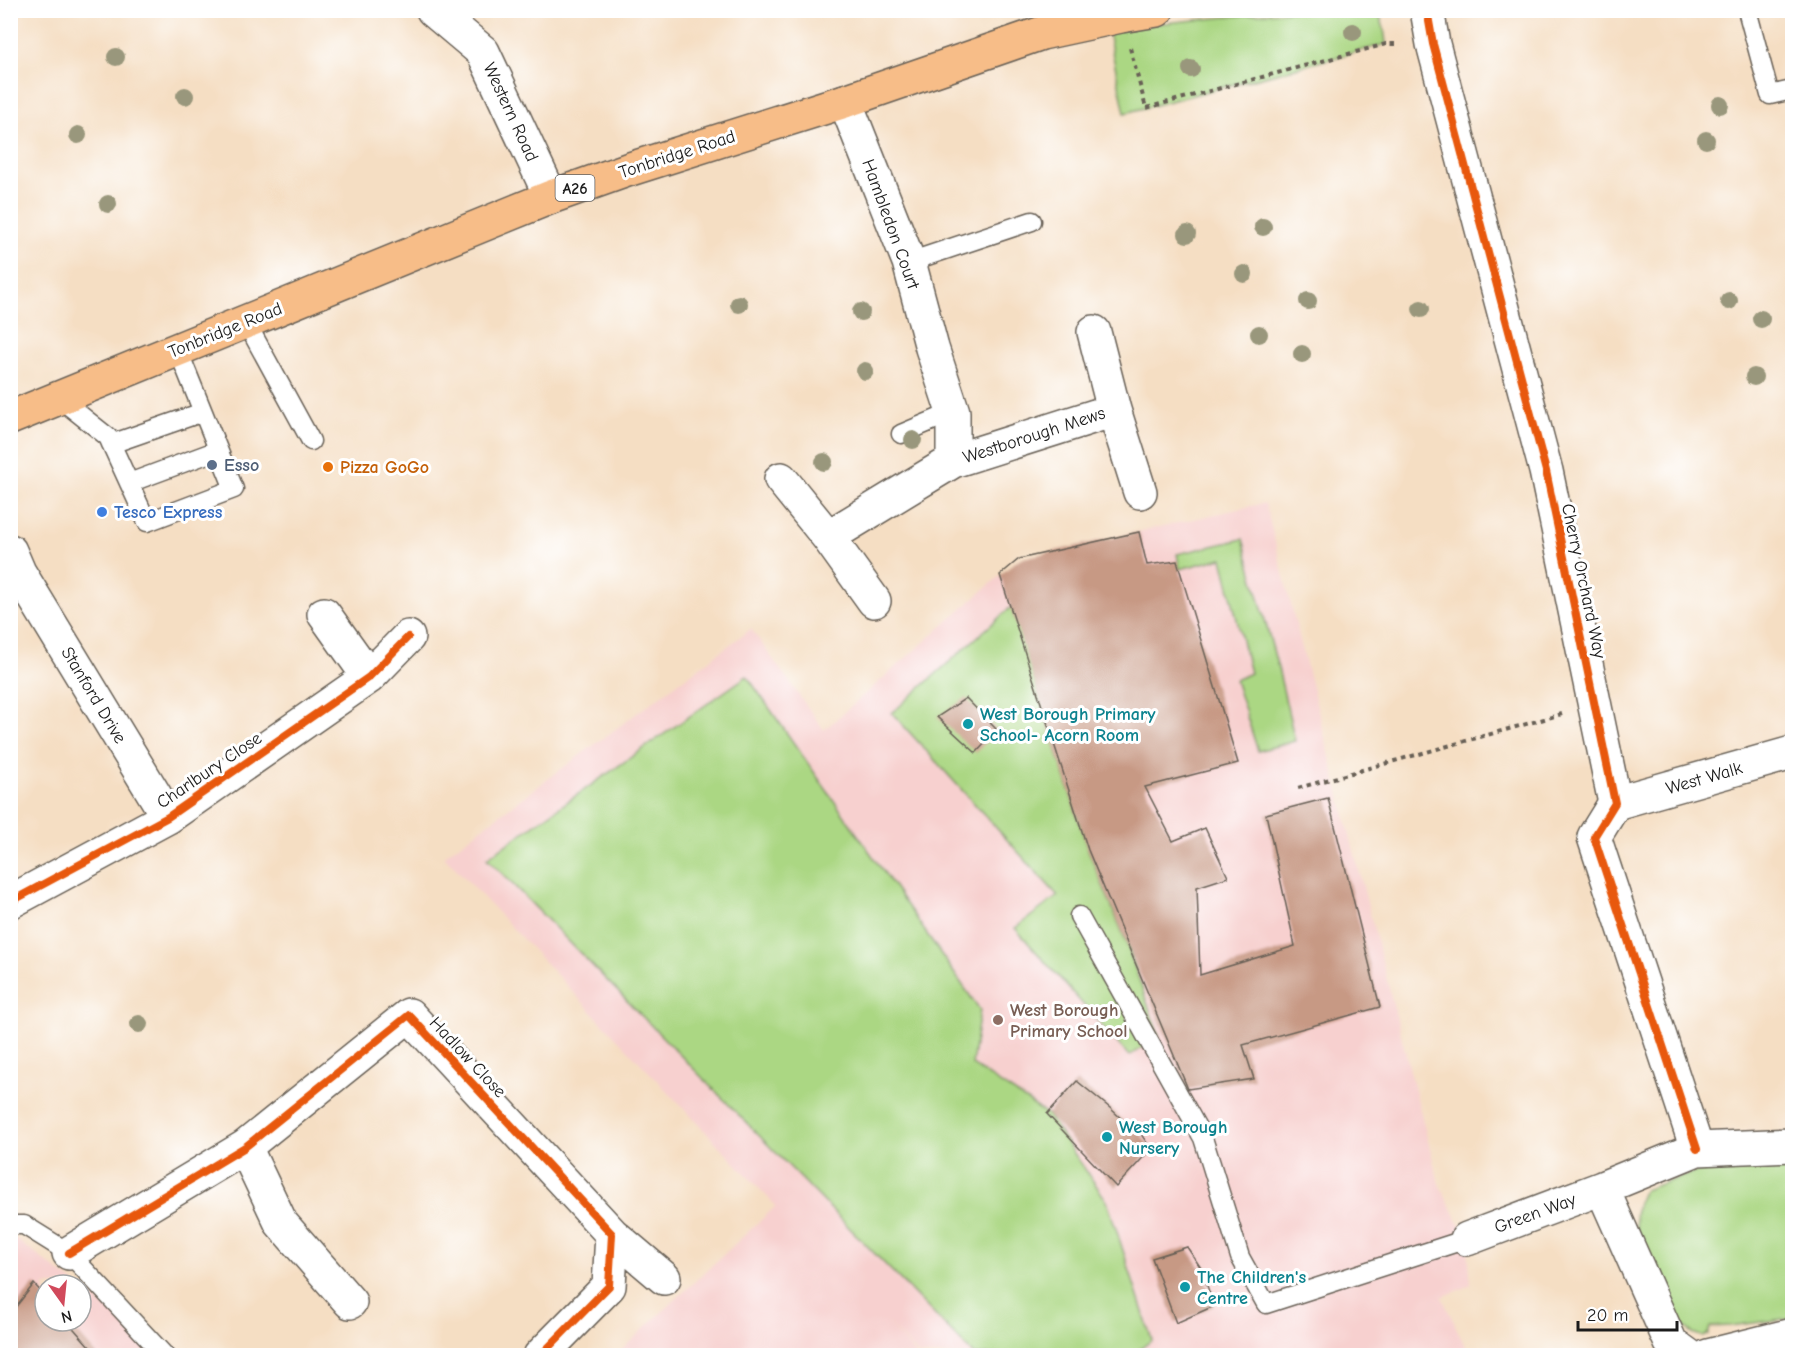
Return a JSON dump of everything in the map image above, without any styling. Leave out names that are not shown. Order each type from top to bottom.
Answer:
[{"type":"main road","name":"Tonbridge Road","points":[[10,418],[551,197],[627,170],[845,101],[1042,33],[1157,10]]},
{"type":"street","name":"Western Road","points":[[433,10],[483,52],[551,197]]},
{"type":"street","name":"Cherry Orchard Way","points":[[1427,10],[1433,44],[1546,471],[1615,803]]},
{"type":"street","name":"Hambledon Court","points":[[845,101],[909,262],[932,348]]},
{"type":"street","name":"Westborough Mews","points":[[1094,332],[1114,410],[1140,492]]},
{"type":"street","name":"Westborough Mews","points":[[932,348],[953,412],[953,461]]},
{"type":"street","name":"Westborough Mews","points":[[828,537],[953,461],[1114,410]]},
{"type":"street","points":[[781,479],[828,537],[874,601]]},
{"type":"street","name":"Stanford Drive","points":[[13,567],[168,817]]},
{"type":"street","points":[[324,614],[369,677]]},
{"type":"street","name":"Charlbury Close","points":[[10,902],[168,817],[369,677],[408,637]]},
{"type":"street","name":"West Walk","points":[[1615,803],[1792,753]]},
{"type":"street","points":[[1615,803],[1594,837],[1698,1149]]},
{"type":"street","name":"Hadlow Close","points":[[69,1253],[245,1147],[408,1015],[612,1234],[664,1278]]},
{"type":"street","name":"Green Way","points":[[1467,1239],[1698,1149],[1792,1145]]},
{"type":"street","points":[[245,1147],[281,1222],[350,1302]]},
{"type":"street","points":[[1602,1188],[1671,1343],[1689,1356]]},
{"type":"street","points":[[540,1356],[609,1286],[612,1234]]},
{"type":"street","points":[[1708,1356],[1792,1335]]},
{"type":"lane","points":[[1747,10],[1770,95],[1792,90]]},
{"type":"lane","points":[[909,262],[1032,221]]},
{"type":"lane","points":[[246,322],[311,441]]},
{"type":"lane","points":[[59,398],[108,436],[147,522],[234,489],[177,350]]},
{"type":"lane","points":[[111,444],[203,412]]},
{"type":"lane","points":[[901,434],[953,412]]},
{"type":"lane","points":[[129,483],[218,450]]},
{"type":"lane","points":[[1079,916],[1203,1138],[1240,1257],[1266,1304],[1467,1239]]},
{"type":"lane","points":[[10,1225],[24,1225],[69,1253],[165,1356]]},
{"type":"path","points":[[1121,16],[1146,108],[1386,44],[1433,44]]},
{"type":"path","points":[[1298,788],[1594,705]]},
{"type":"shaded area","name":"West Borough Primary School","points":[[1265,503],[1439,1184],[1467,1239],[1471,1285],[1442,1297],[1469,1355],[919,1355],[883,1318],[917,1355],[616,1355],[776,1206],[444,856],[751,629],[824,730],[1019,559]]},
{"type":"shaded area","points":[[10,1235],[61,1273],[33,1273],[33,1333],[93,1333],[93,1297],[170,1355],[11,1355]]},
{"type":"green space","points":[[1376,10],[1382,22],[1386,44],[1125,113],[1108,32],[1133,26],[1289,11]]},
{"type":"green space","points":[[1243,539],[1295,741],[1258,751],[1235,680],[1250,673],[1222,558],[1180,569],[1177,554]]},
{"type":"green space","points":[[1011,607],[1088,850],[1123,934],[1159,1036],[1129,1056],[1015,928],[1058,896],[892,713]]},
{"type":"green space","points":[[747,676],[980,1010],[972,1065],[1047,1114],[1107,1201],[1152,1340],[1132,1355],[974,1355],[487,858]]},
{"type":"green space","points":[[1792,1166],[1792,1318],[1710,1327],[1708,1334],[1703,1337],[1693,1333],[1675,1320],[1637,1230],[1636,1209],[1644,1190],[1695,1172]]},
{"type":"building","name":"West Borough Primary School","points":[[1139,532],[1147,565],[1177,561],[1238,763],[1145,787],[1173,841],[1205,828],[1228,877],[1197,887],[1200,975],[1295,946],[1266,814],[1328,798],[1380,1007],[1243,1045],[1254,1079],[1188,1089],[1088,850],[1000,575],[1019,559]]},
{"type":"building","name":"West Borough Primary School- Acorn Room","points":[[966,698],[997,730],[976,753],[937,717]]},
{"type":"building","name":"West Borough Nursery","points":[[1077,1081],[1141,1134],[1151,1149],[1116,1187],[1047,1114]]},
{"type":"building","name":"The Children's Centre","points":[[1187,1247],[1201,1268],[1214,1306],[1176,1323],[1152,1258]]},
{"type":"building","points":[[33,1285],[33,1333],[78,1333],[98,1356],[10,1356],[10,1314]]},
{"type":"cycle path","points":[[1427,10],[1433,44],[1546,471],[1615,803],[1594,837],[1697,1149]]},
{"type":"cycle path","points":[[10,902],[168,817],[369,677],[408,637]]},
{"type":"cycle path","points":[[69,1253],[245,1147],[409,1015],[612,1234],[609,1286],[540,1356]]},
{"type":"place","name":"Esso","points":[[212,465]]},
{"type":"place","name":"Pizza GoGo","points":[[328,467]]},
{"type":"place","name":"Tesco Express","points":[[102,512]]},
{"type":"place","name":"West Borough Primary School- Acorn Room","points":[[968,724]]},
{"type":"place","name":"West Borough Primary School","points":[[998,1020]]},
{"type":"place","name":"West Borough Nursery","points":[[1107,1137]]},
{"type":"place","name":"The Children's Centre","points":[[1185,1287]]}]
